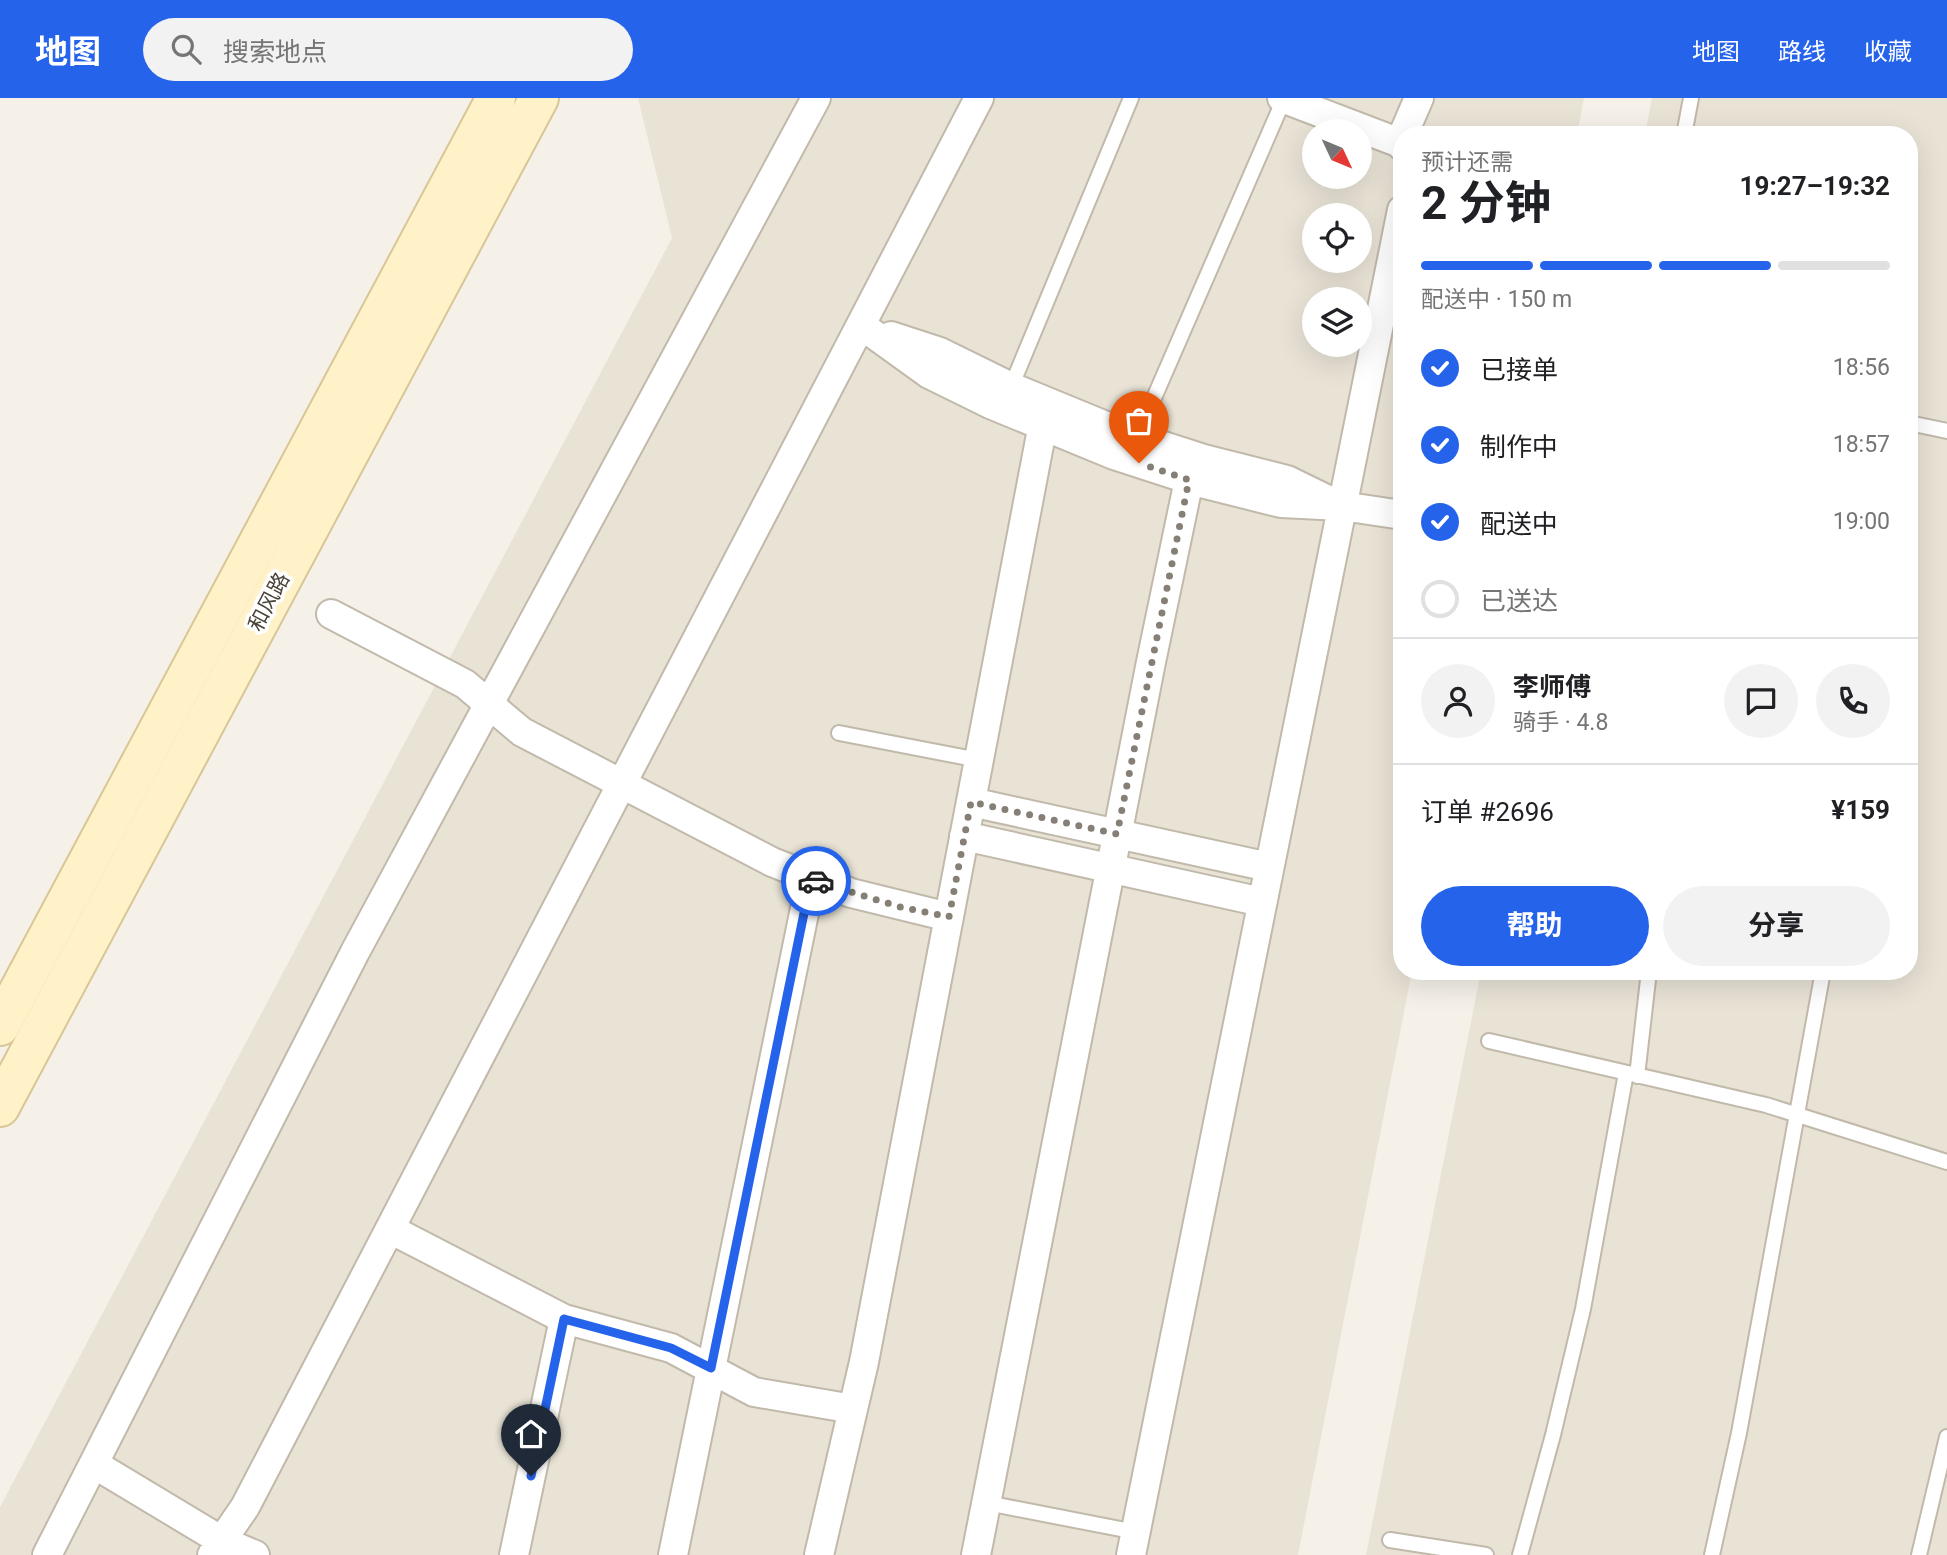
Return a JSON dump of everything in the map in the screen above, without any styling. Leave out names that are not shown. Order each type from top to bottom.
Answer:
[{"type":"street","name":"和风路","points":[[0,1026],[496,98]]},
{"type":"street","name":"和风路","points":[[0,1107],[539,98]]},
{"type":"street","points":[[47,1555],[355,951],[816,98]]},
{"type":"street","points":[[217,1548],[245,1507],[979,98]]},
{"type":"street","points":[[1283,98],[1393,138]]},
{"type":"street","points":[[1408,126],[1419,98]]},
{"type":"street","points":[[1134,1544],[1393,254]]},
{"type":"street","points":[[861,325],[940,352],[1010,387],[1045,415],[1114,456],[1189,480],[1281,503],[1342,506],[1393,514]]},
{"type":"street","points":[[861,325],[929,374],[1045,415],[1137,437],[1204,459],[1287,480],[1342,506]]},
{"type":"street","points":[[818,1555],[864,1362],[1045,415]]},
{"type":"street","points":[[976,1555],[1189,480]]},
{"type":"street","points":[[331,614],[465,684],[522,732],[772,862],[863,897],[949,917]]},
{"type":"street","points":[[971,802],[1269,867]]},
{"type":"street","points":[[964,836],[1262,902]]},
{"type":"street","points":[[673,1555],[811,879]]},
{"type":"street","points":[[390,1228],[564,1319],[671,1348],[754,1392],[853,1409]]},
{"type":"street","points":[[514,1555],[564,1319]]},
{"type":"street","points":[[94,1464],[217,1548],[255,1555]]},
{"type":"lane","points":[[1010,387],[1131,98]]},
{"type":"lane","points":[[1137,437],[1283,98]]},
{"type":"lane","points":[[1686,126],[1691,98]]},
{"type":"lane","points":[[1918,425],[1947,430]]},
{"type":"lane","points":[[839,733],[979,760]]},
{"type":"lane","points":[[1520,1555],[1553,1435],[1583,1309],[1632,1074],[1648,980]]},
{"type":"lane","points":[[1712,1555],[1742,1420],[1821,980]]},
{"type":"lane","points":[[1489,1041],[1766,1105],[1947,1162]]},
{"type":"lane","points":[[1919,1555],[1947,1437]]},
{"type":"lane","points":[[987,1503],[1134,1544]]},
{"type":"lane","points":[[1390,1540],[1486,1555]]},
{"type":"shaded area","points":[[638,98],[1584,98],[1579,126],[1393,126],[1393,980],[1410,980],[1298,1555],[0,1555],[0,1507],[672,238]]},
{"type":"shaded area","points":[[1652,98],[1947,98],[1947,1555],[1366,1555],[1479,980],[1918,980],[1918,126],[1647,126]]},
{"type":"way so far","points":[[816,881],[900,907],[949,917],[971,802],[1117,834],[1189,480],[1139,463]]},
{"type":"route","points":[[531,1476],[564,1319],[671,1348],[711,1368],[811,879],[816,881]]}]
